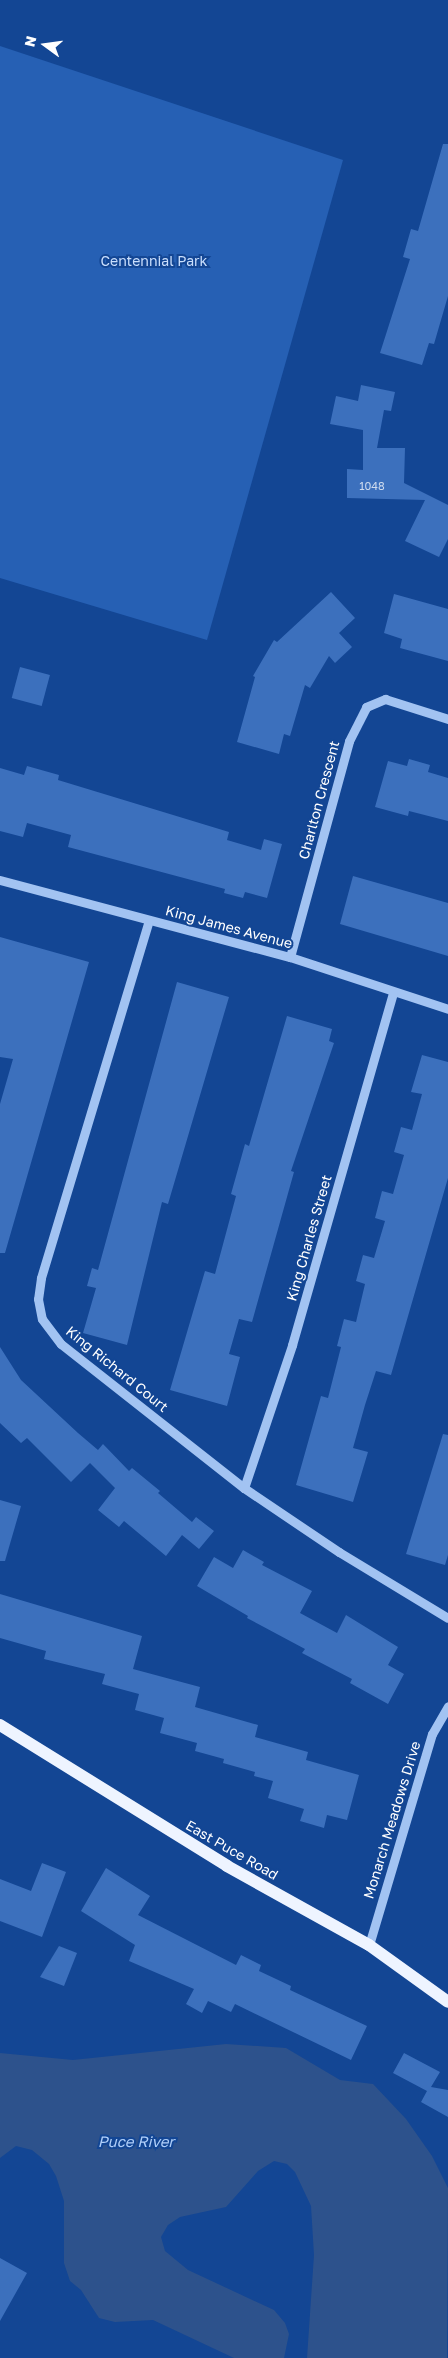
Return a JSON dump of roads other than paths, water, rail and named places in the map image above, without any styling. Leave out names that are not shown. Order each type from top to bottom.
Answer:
[{"type":"main road","name":"East Puce Road","points":[[0,1724],[227,1866],[369,1945],[448,2002]]},
{"type":"street","name":"Charlton Crescent","points":[[290,957],[349,741],[366,706],[385,699],[448,719]]},
{"type":"street","name":"King James Avenue","points":[[0,880],[290,957],[393,993],[448,1009]]},
{"type":"street","name":"King Richard Court","points":[[149,920],[41,1278],[40,1306],[42,1319],[61,1344],[244,1488],[339,1552],[448,1618]]},
{"type":"street","name":"King Charles Street","points":[[244,1488],[292,1345],[393,993]]},
{"type":"street","name":"Monarch Meadows Drive","points":[[369,1945],[432,1734],[448,1706]]},
{"type":"water","name":"Puce River","points":[[226,2044],[286,2048],[340,2080],[373,2084],[406,2119],[432,2156],[448,2188],[447,2358],[307,2358],[314,2255],[311,2206],[295,2172],[287,2164],[274,2161],[258,2171],[226,2207],[180,2217],[168,2225],[161,2237],[165,2251],[188,2270],[274,2310],[285,2323],[289,2334],[284,2358],[234,2358],[153,2320],[115,2322],[99,2318],[81,2290],[70,2281],[64,2263],[64,2201],[56,2176],[49,2164],[32,2150],[16,2146],[0,2158],[0,2053],[73,2060]]},
{"type":"park label","name":"Centennial Park","points":[[154,261]]}]
